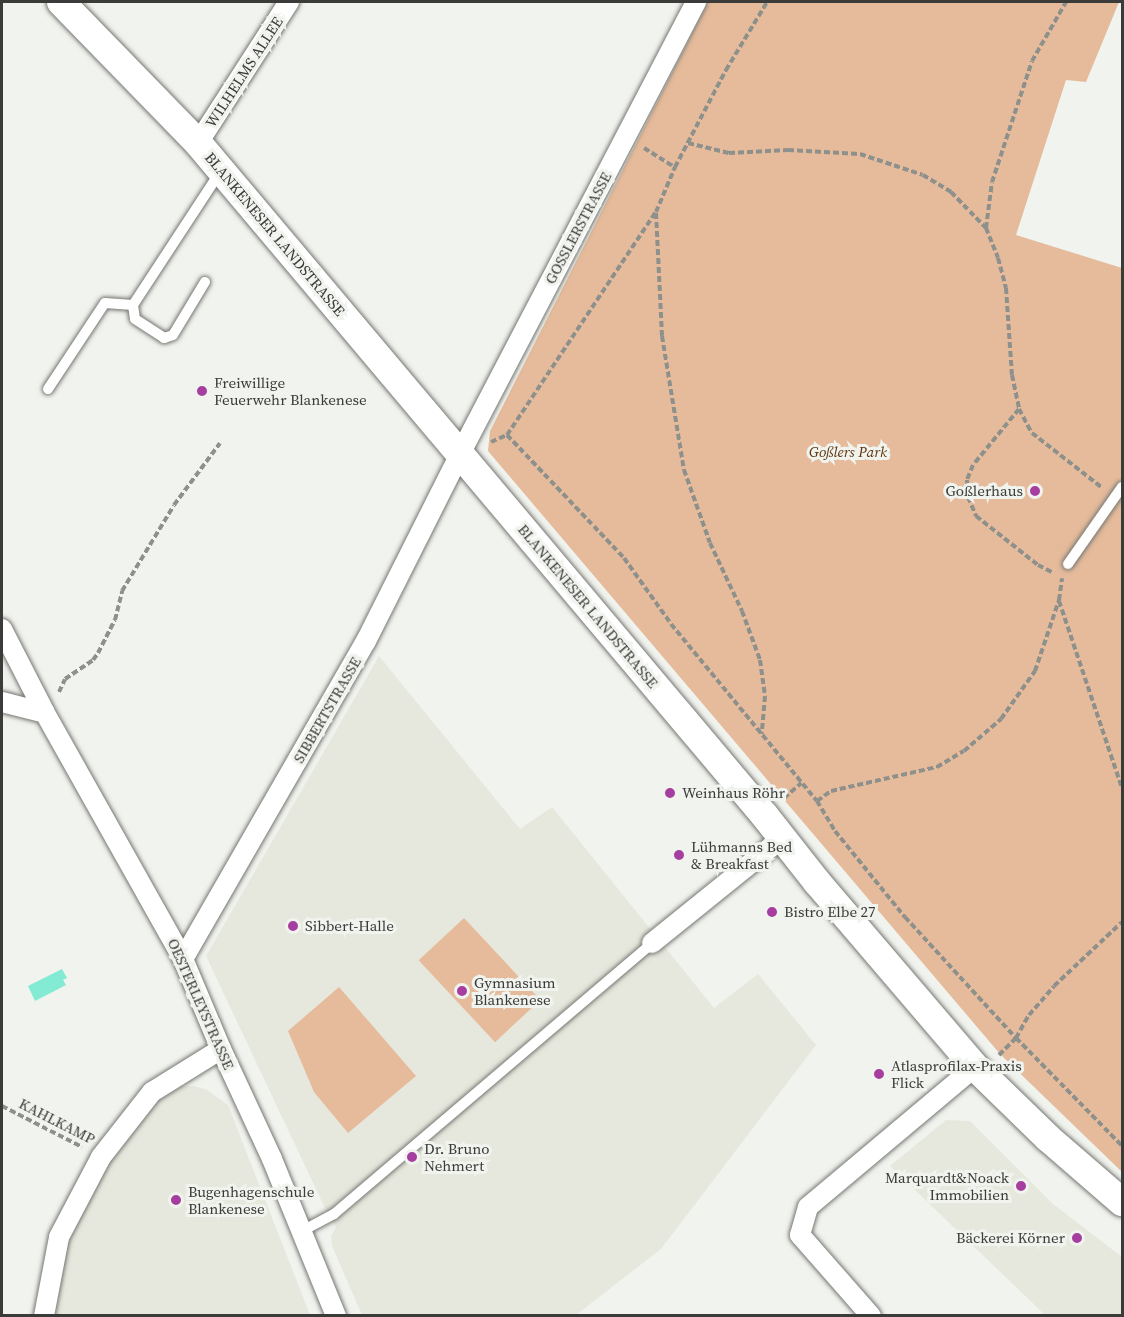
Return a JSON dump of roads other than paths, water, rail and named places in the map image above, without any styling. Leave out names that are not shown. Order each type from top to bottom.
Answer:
[{"type":"main road","name":"BLANKENESER LANDSTRASSE","points":[[62,2],[198,143],[782,838],[986,1061],[1048,1138],[1122,1202]]},
{"type":"street","name":"WILHELMS ALLEE","points":[[198,143],[289,2]]},
{"type":"street","name":"GOSSLERSTRASSE","points":[[460,454],[696,2]]},
{"type":"street","name":"SIBBERTSTRASSE","points":[[183,959],[366,641],[460,454]]},
{"type":"street","name":"OESTERLEYSTRASSE","points":[[2,629],[45,713],[183,959],[221,1049],[272,1159],[336,1316]]},
{"type":"street","points":[[2,702],[45,713]]},
{"type":"street","points":[[652,944],[782,838]]},
{"type":"street","points":[[44,1316],[59,1237],[101,1157],[152,1092],[221,1049]]},
{"type":"street","points":[[871,1316],[800,1235],[808,1207],[986,1061]]},
{"type":"lane","points":[[205,282],[173,335],[164,338],[135,319],[133,305],[206,190],[221,171]]},
{"type":"lane","points":[[48,389],[105,303],[133,305]]},
{"type":"lane","points":[[1068,564],[1106,514],[1119,491]]},
{"type":"lane","points":[[302,1231],[334,1214],[652,944]]},
{"type":"place","name":"Freiwillige Feuerwehr Blankenese","points":[[202,391]]},
{"type":"place","name":"Goßlerhaus","points":[[1035,491]]},
{"type":"place","name":"Weinhaus Röhr","points":[[670,793]]},
{"type":"place","name":"Lühmanns Bed & Breakfast","points":[[679,855]]},
{"type":"place","name":"Bistro Elbe 27","points":[[772,912]]},
{"type":"place","name":"Sibbert-Halle","points":[[293,926]]},
{"type":"place","name":"Gymnasium Blankenese","points":[[462,991]]},
{"type":"place","name":"Atlasprofilax-Praxis Flick","points":[[879,1074]]},
{"type":"place","name":"Dr. Bruno Nehmert","points":[[412,1157]]},
{"type":"place","name":"Marquardt&Noack Immobilien","points":[[1021,1186]]},
{"type":"place","name":"Bugenhagenschule Blankenese","points":[[176,1200]]},
{"type":"place","name":"Bäckerei Körner","points":[[1077,1238]]},
{"type":"park label","name":"Goßlers Park","points":[[848,452]]}]
